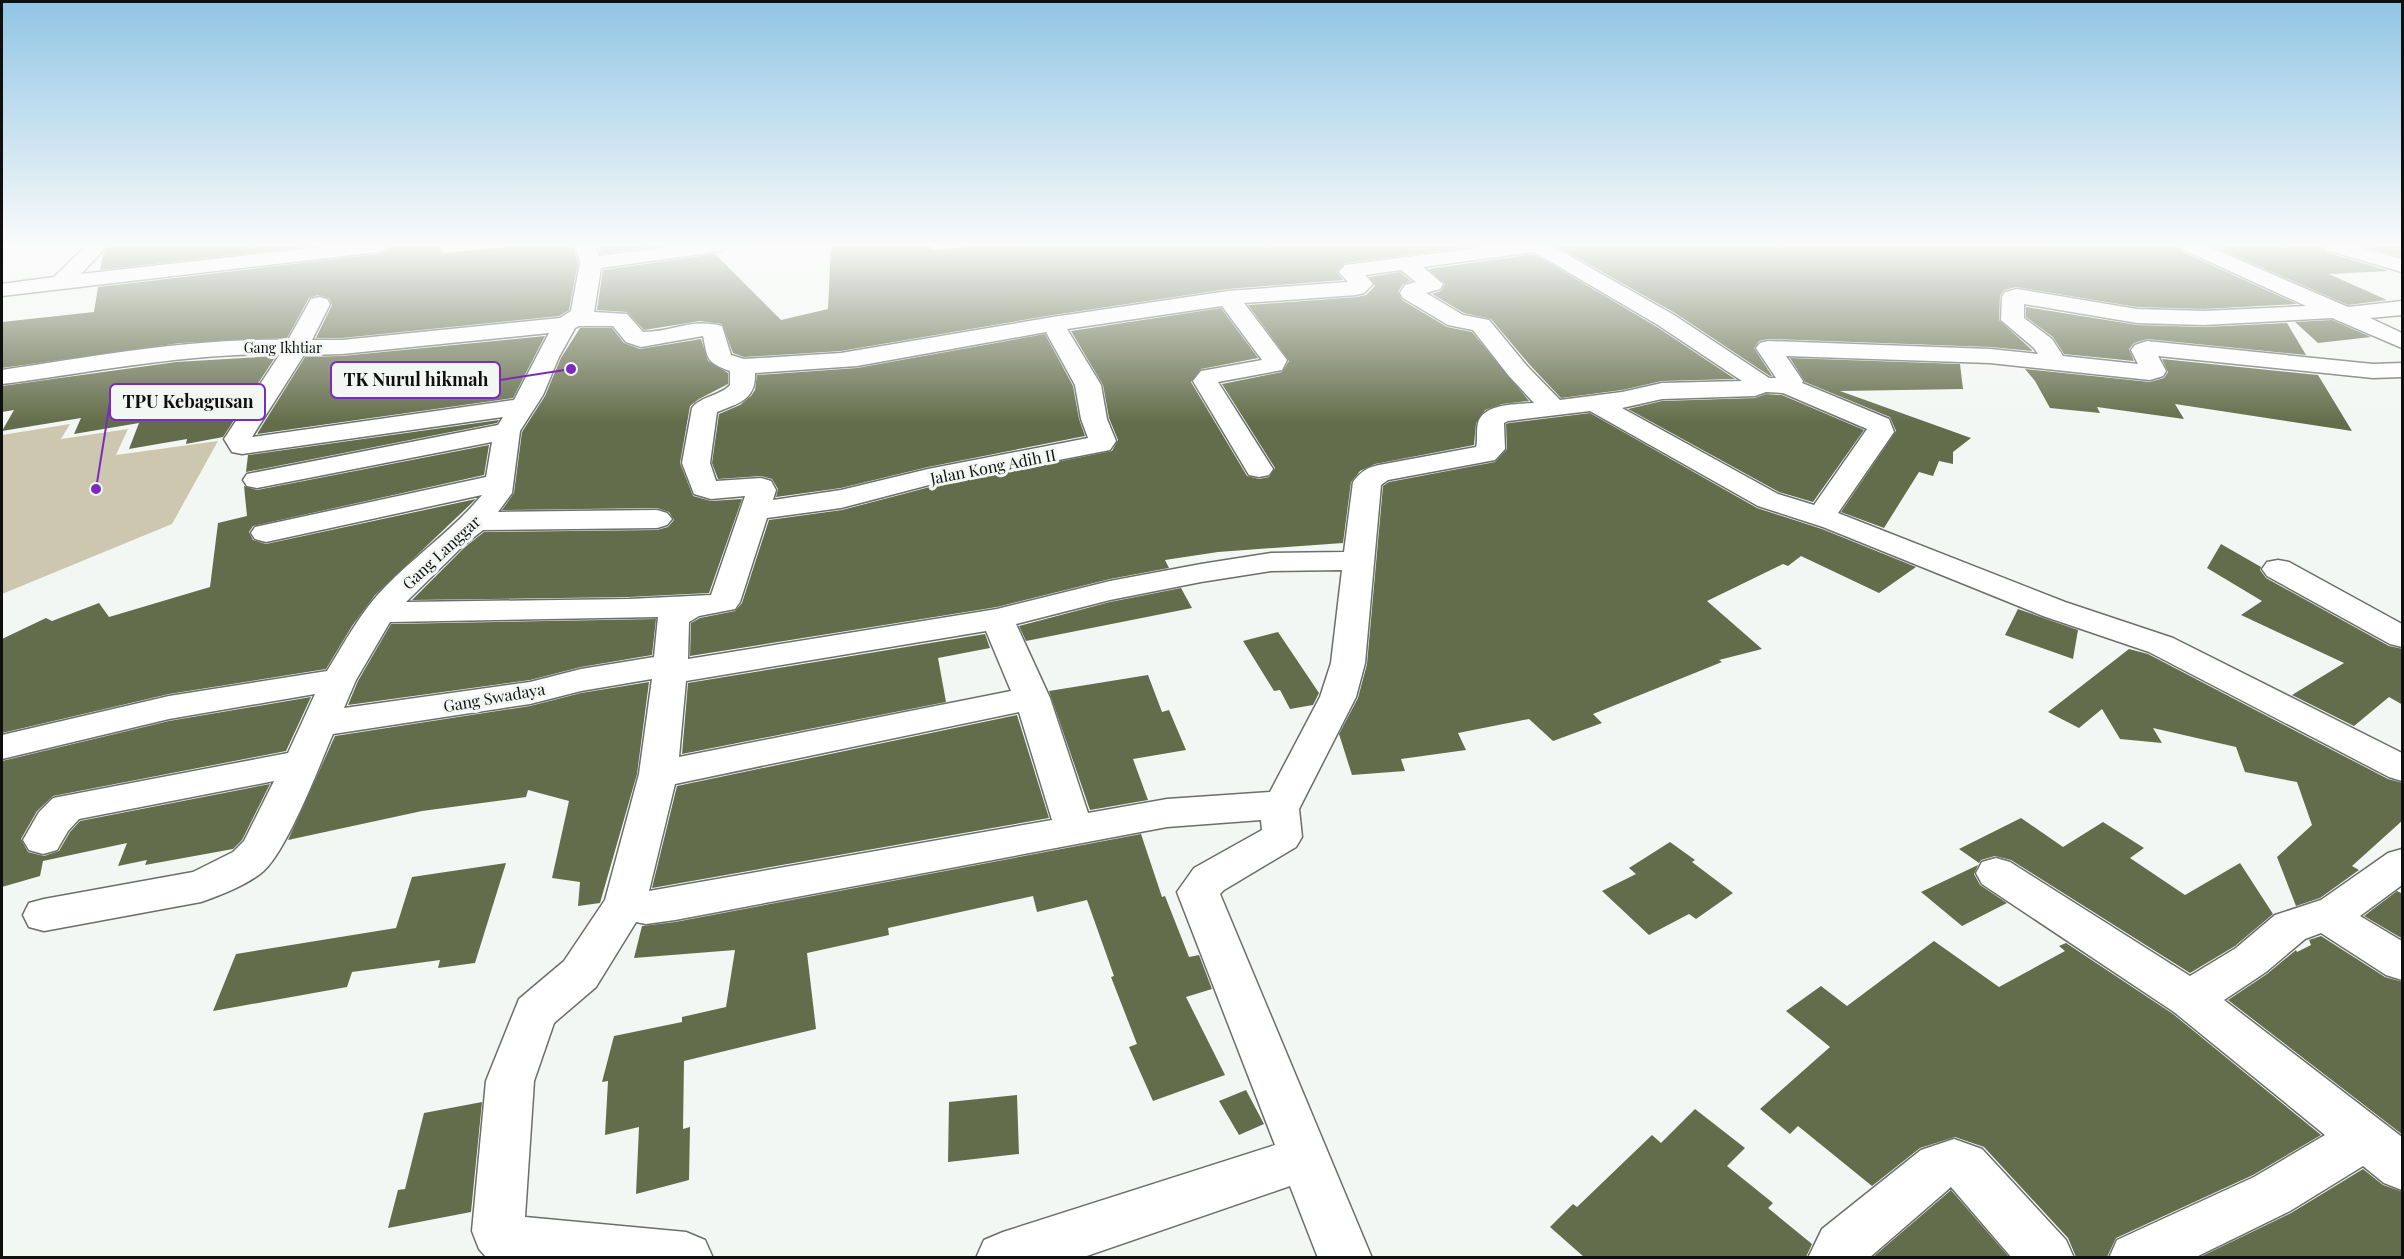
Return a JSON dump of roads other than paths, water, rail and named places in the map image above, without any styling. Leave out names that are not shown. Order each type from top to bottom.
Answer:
[{"type":"street","points":[[319,305],[296,348],[237,439],[242,446],[522,407]]},
{"type":"street","name":"Gang Langgar","points":[[44,915],[201,886],[247,863],[266,840],[339,680],[379,613],[491,504],[501,482],[502,451],[507,431],[530,395],[546,357],[572,322],[582,314],[585,305]]},
{"type":"street","points":[[686,1257],[507,1241],[498,1231],[510,1081],[535,1012],[580,974],[625,904],[658,774],[670,669],[673,618],[682,611],[724,602],[762,490],[761,487],[711,490],[704,488],[696,462],[705,408],[741,391],[742,367],[767,363],[849,361],[1053,324],[1182,305]]},
{"type":"street","points":[[1232,305],[1275,360],[1273,365],[1263,368],[1210,376],[1205,381],[1259,469]]},
{"type":"street","points":[[1431,305],[1456,320],[1481,325],[1518,371],[1553,407]]},
{"type":"street","points":[[1638,305],[1759,381],[1880,425],[1881,432],[1821,517]]},
{"type":"street","points":[[2013,305],[2012,320],[2044,344],[2055,363]]},
{"type":"street","points":[[2070,305],[2137,316],[2204,318],[2403,308]]},
{"type":"street","points":[[2325,305],[2403,341]]},
{"type":"street","name":"Gang Ikhtiar","points":[[2,377],[223,348],[269,345],[296,348],[342,346],[619,318],[633,336],[645,340],[689,330],[714,331],[720,359],[742,367]]},
{"type":"street","name":"Jalan Kong Adih II","points":[[755,511],[841,500],[928,477],[1100,444],[1103,441],[1094,419],[1088,385],[1053,324]]},
{"type":"street","points":[[1345,1257],[1198,892],[1209,879],[1282,817],[1338,697],[1348,663],[1366,482],[1370,478],[1378,473],[1438,461],[1478,458],[1491,450],[1491,422],[1494,417],[1553,407],[1622,400],[1662,391],[1755,388],[1791,381],[1768,348],[1990,356],[2150,373],[2154,371],[2143,350],[2147,348],[2373,371],[2403,370]]},
{"type":"street","points":[[1594,403],[1768,500],[1821,517],[1930,558],[2054,609],[2161,645],[2403,768]]},
{"type":"street","points":[[256,480],[507,431]]},
{"type":"street","points":[[266,533],[501,482]]},
{"type":"street","points":[[476,521],[657,519]]},
{"type":"street","name":"Gang Swadaya","points":[[318,724],[530,693],[581,680],[670,669],[997,619],[1110,591],[1271,562],[1358,561]]},
{"type":"street","points":[[2278,569],[2403,637]]},
{"type":"street","points":[[379,613],[510,609],[629,609],[689,603],[705,606]]},
{"type":"street","points":[[997,619],[1032,698],[1074,829]]},
{"type":"street","points":[[2,747],[66,729],[153,711],[256,691],[339,680]]},
{"type":"street","points":[[658,774],[1032,698]]},
{"type":"street","points":[[43,840],[54,822],[67,808],[302,763]]},
{"type":"street","points":[[625,904],[645,908],[675,904],[1167,813],[1282,817]]},
{"type":"street","points":[[2190,999],[2251,960],[2290,927],[2335,912],[2403,864]]},
{"type":"street","points":[[1996,873],[2190,999],[2384,1152]]},
{"type":"street","points":[[2325,915],[2403,963]]},
{"type":"street","points":[[2136,1257],[2272,1194],[2384,1152]]},
{"type":"street","points":[[1003,1257],[1305,1158]]},
{"type":"street","points":[[1835,1257],[1841,1247],[1939,1166],[1954,1162],[1964,1165],[2047,1257]]},
{"type":"place","name":"TK Nurul hikmah","points":[[571,369]]},
{"type":"place","name":"TPU Kebagusan","points":[[96,489]]}]
